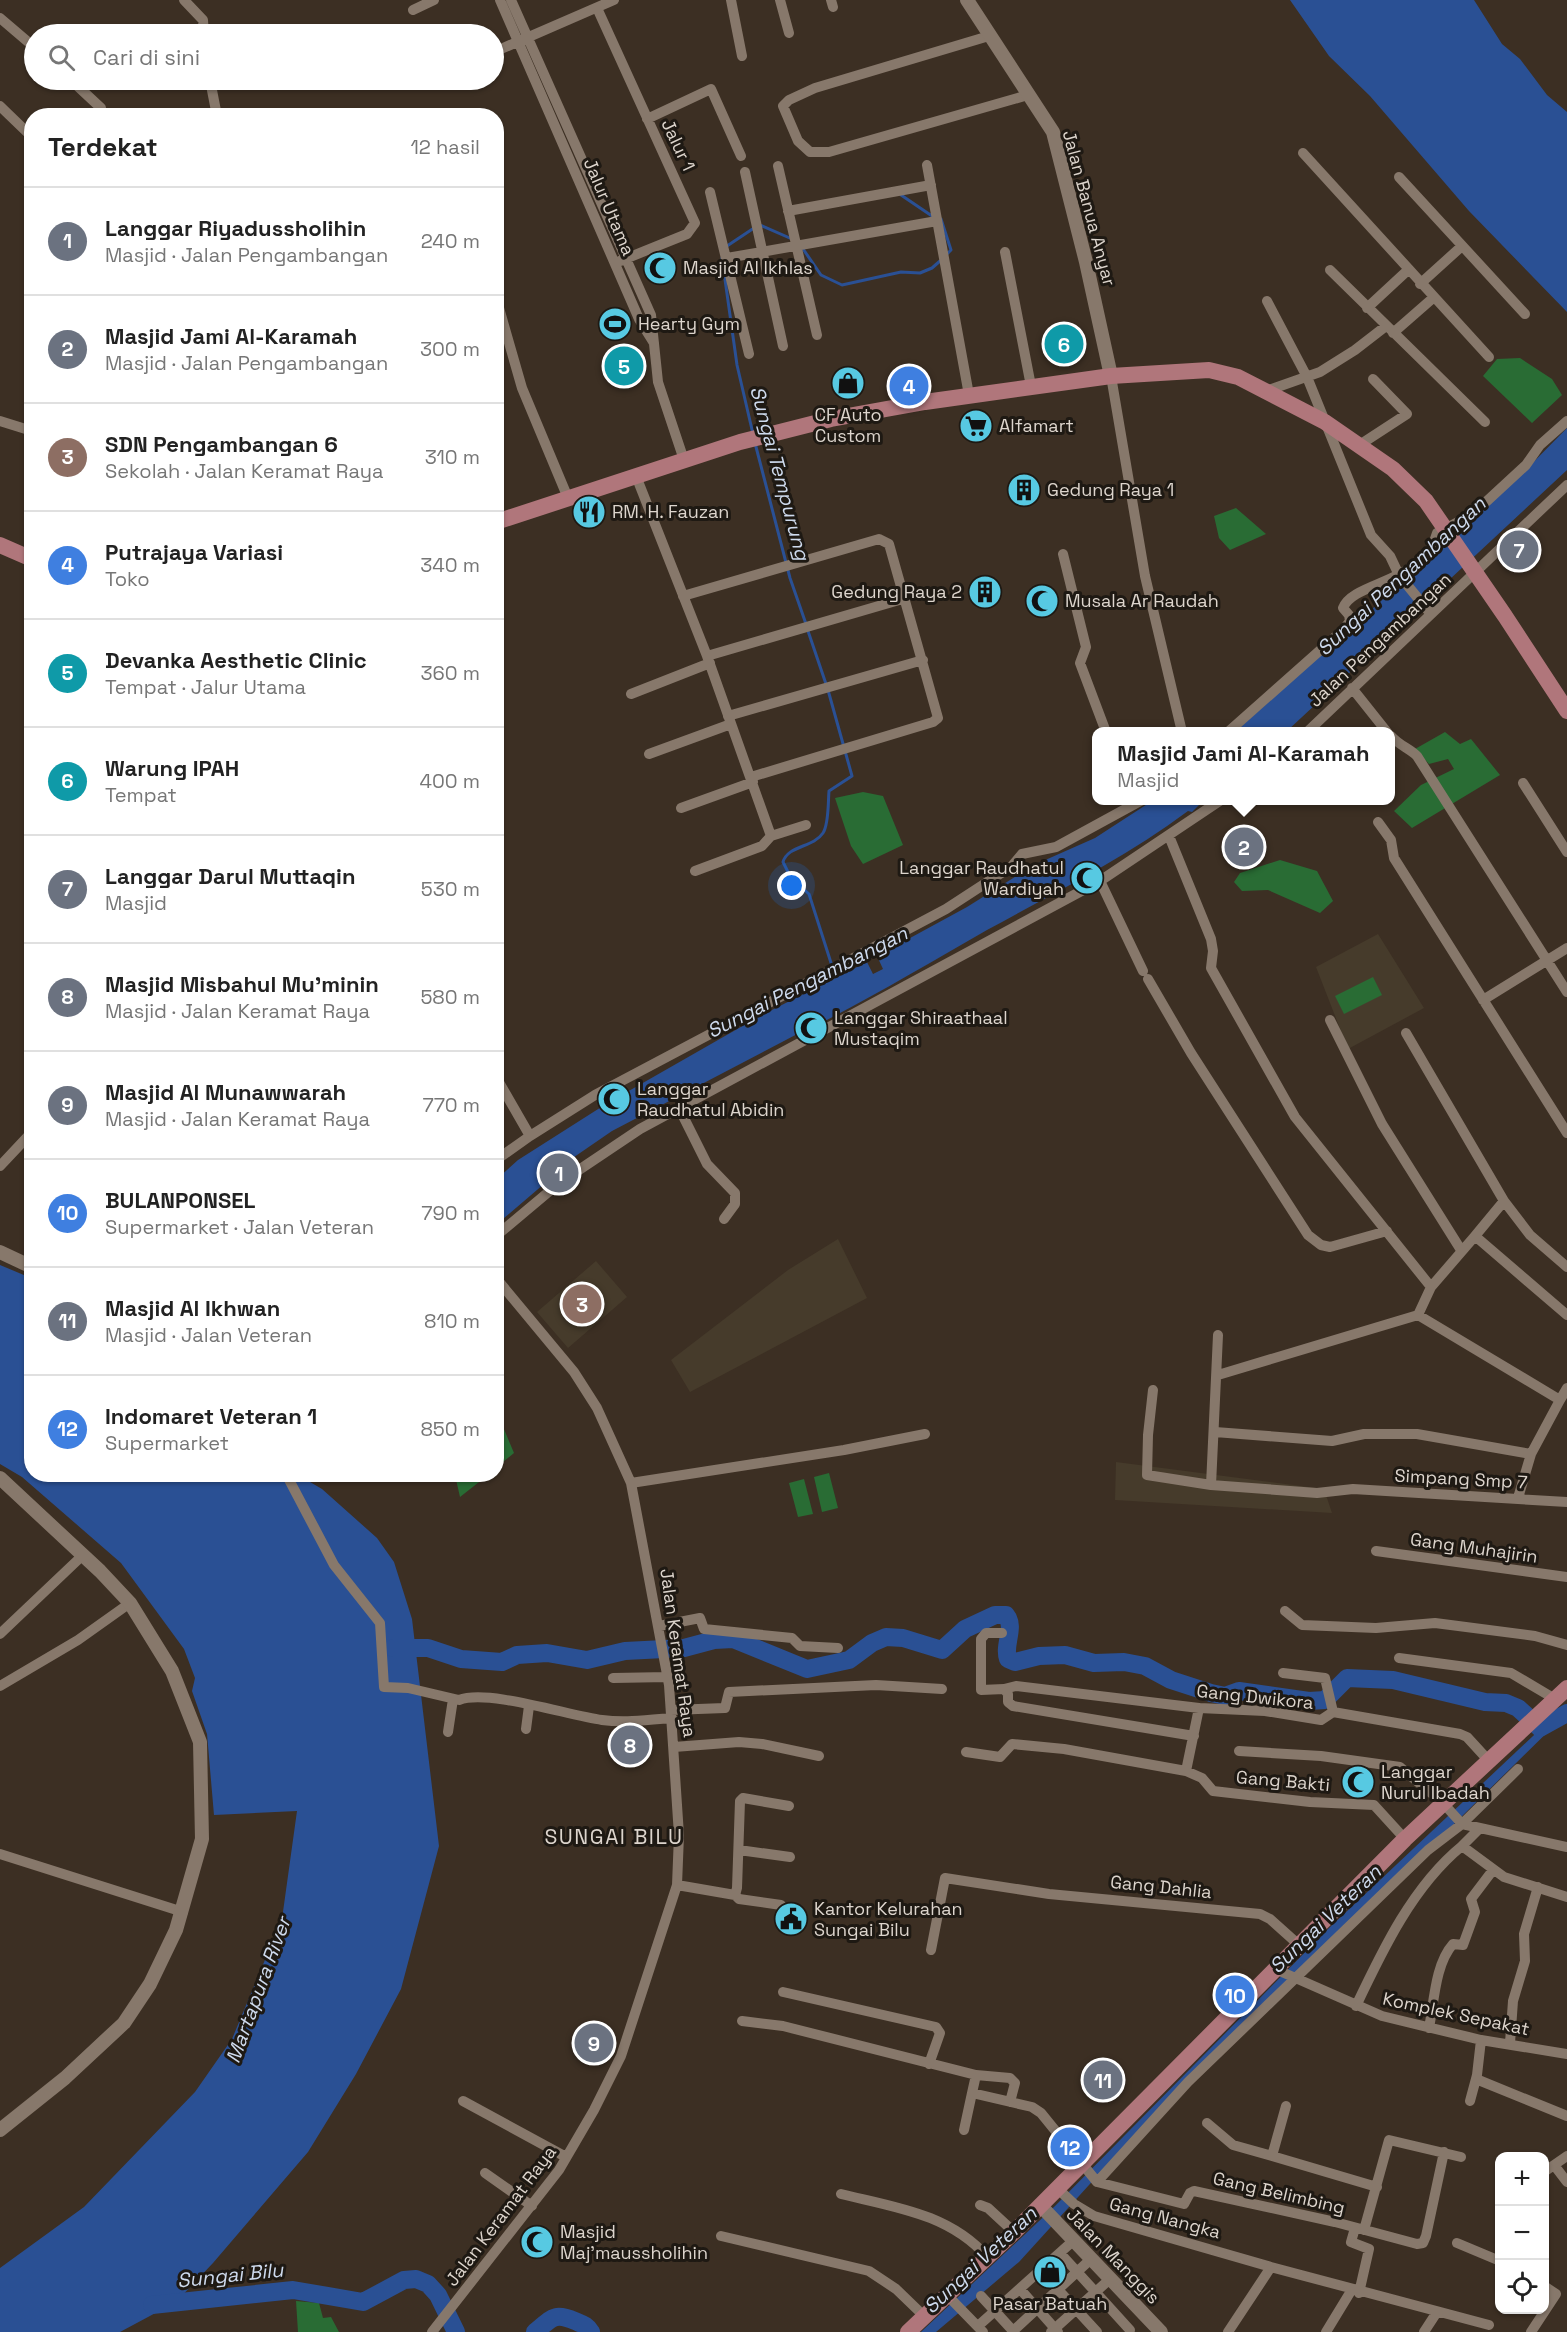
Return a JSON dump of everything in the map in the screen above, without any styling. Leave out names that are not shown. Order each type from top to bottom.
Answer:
[{"type":"main road","points":[[504,519],[740,442],[831,419],[1031,386],[1111,376],[1209,370],[1238,377],[1325,422],[1361,444],[1426,501],[1567,711]]},
{"type":"main road","points":[[0,545],[24,556]]},
{"type":"main road","points":[[908,2332],[949,2298],[987,2257],[1043,2209],[1287,1975],[1299,1945],[1406,1839],[1446,1806],[1489,1761],[1567,1688]]},
{"type":"street","points":[[184,0],[203,20],[203,24]]},
{"type":"street","points":[[413,10],[434,0]]},
{"type":"street","name":"Jalur Utama","points":[[500,0],[523,40],[620,261],[651,315],[658,382],[684,460]]},
{"type":"street","name":"Jalur Utama","points":[[511,0],[523,40]]},
{"type":"street","points":[[504,48],[614,0]]},
{"type":"street","points":[[731,0],[742,56]]},
{"type":"street","points":[[780,0],[789,33]]},
{"type":"street","name":"Jalan Banua Anyar","points":[[967,0],[1056,141],[1111,376]]},
{"type":"street","name":"Jalur 1","points":[[597,8],[695,223],[692,231],[687,234],[620,261]]},
{"type":"street","points":[[0,18],[24,38]]},
{"type":"street","points":[[989,36],[815,88],[789,100],[783,106],[798,141],[810,152],[829,152],[1028,95]]},
{"type":"street","points":[[647,119],[711,89],[741,156]]},
{"type":"street","points":[[82,90],[101,108]]},
{"type":"street","points":[[212,90],[215,108]]},
{"type":"street","points":[[0,106],[24,129]]},
{"type":"street","points":[[1303,153],[1420,284],[1490,357]]},
{"type":"street","points":[[927,165],[969,395]]},
{"type":"street","points":[[777,166],[817,335]]},
{"type":"street","points":[[745,172],[783,346]]},
{"type":"street","points":[[1399,177],[1525,314]]},
{"type":"street","points":[[788,211],[931,185]]},
{"type":"street","points":[[711,192],[749,354]]},
{"type":"street","points":[[727,258],[937,221]]},
{"type":"street","points":[[1420,284],[1462,246]]},
{"type":"street","points":[[1005,252],[1031,386]]},
{"type":"street","points":[[1330,270],[1485,422]]},
{"type":"street","points":[[1368,308],[1408,270]]},
{"type":"street","points":[[1266,391],[1307,377],[1389,329],[1433,298]]},
{"type":"street","points":[[1268,301],[1307,377],[1371,535],[1390,556],[1400,577],[1427,610]]},
{"type":"street","points":[[504,325],[522,388],[568,498]]},
{"type":"street","points":[[1111,376],[1145,576],[1181,727]]},
{"type":"street","points":[[1361,444],[1407,414],[1373,379]]},
{"type":"street","points":[[0,421],[24,428]]},
{"type":"street","points":[[1234,727],[1344,629],[1350,621],[1343,608],[1345,604],[1368,588],[1400,577],[1427,553],[1437,533],[1447,531],[1487,501],[1526,465],[1540,445],[1567,421]]},
{"type":"street","points":[[636,476],[708,659],[771,836]]},
{"type":"street","name":"Jalan Pengambangan","points":[[1312,727],[1427,610],[1567,485]]},
{"type":"street","points":[[681,808],[752,780],[933,722],[938,718],[906,598],[889,544],[882,539],[683,596]]},
{"type":"street","points":[[1063,554],[1086,647],[1080,663],[1104,727]]},
{"type":"street","points":[[630,694],[708,659],[808,626],[906,598]]},
{"type":"street","points":[[649,754],[730,720],[819,689],[923,660]]},
{"type":"street","points":[[1352,688],[1383,727]]},
{"type":"street","points":[[1395,741],[1399,746],[1411,750],[1417,756],[1567,992]]},
{"type":"street","points":[[1523,783],[1567,852]]},
{"type":"street","points":[[504,1154],[595,1095],[946,909],[1012,866],[1022,854],[1056,847],[1132,805]]},
{"type":"street","points":[[504,1229],[588,1161],[679,1108],[802,1044],[1100,881],[1215,805]]},
{"type":"street","points":[[1378,822],[1391,840],[1394,858],[1567,1133]]},
{"type":"street","points":[[695,871],[762,846],[771,836],[806,825]]},
{"type":"street","points":[[1169,836],[1211,939],[1213,951],[1210,968],[1295,1116],[1431,1287]]},
{"type":"street","points":[[1100,881],[1145,975],[1191,1053],[1308,1235],[1321,1245],[1330,1247],[1387,1231]]},
{"type":"street","points":[[1483,1000],[1567,948]]},
{"type":"street","points":[[1330,1020],[1382,1124],[1461,1250]]},
{"type":"street","points":[[1406,1033],[1504,1201],[1530,1235],[1567,1267]]},
{"type":"street","points":[[504,1091],[530,1136]]},
{"type":"street","points":[[679,1108],[707,1164],[735,1193],[734,1208],[724,1219]]},
{"type":"street","points":[[0,1166],[24,1140]]},
{"type":"street","points":[[1418,1315],[1431,1287],[1504,1201]]},
{"type":"street","points":[[1475,1236],[1567,1315]]},
{"type":"street","points":[[0,1252],[24,1260]]},
{"type":"street","name":"Jalan Keramat Raya","points":[[432,2332],[532,2206],[566,2157],[621,2056],[677,1885],[680,1834],[668,1677],[631,1483],[597,1408],[574,1372],[504,1288]]},
{"type":"street","points":[[1218,1375],[1418,1315],[1560,1400]]},
{"type":"street","points":[[1212,1485],[1218,1335]]},
{"type":"street","points":[[1518,1498],[1531,1454],[1567,1388]]},
{"type":"street","name":"Simpang Smp 7","points":[[1153,1390],[1148,1435],[1147,1475],[1212,1485],[1317,1493],[1353,1489],[1567,1502]]},
{"type":"street","points":[[1215,1432],[1332,1441],[1364,1434],[1417,1434],[1531,1454]]},
{"type":"street","points":[[631,1483],[844,1450],[925,1434]]},
{"type":"street","points":[[0,1478],[83,1555],[129,1603],[172,1671],[200,1742],[202,1839],[183,1912],[150,1984],[124,2023],[65,2078],[0,2130]]},
{"type":"street","points":[[290,1482],[334,1565],[381,1623],[384,1687],[408,1688],[453,1699],[467,1696],[496,1699],[605,1720],[724,1708],[729,1692],[876,1685],[942,1689]]},
{"type":"street","name":"Gang Muhajirin","points":[[1376,1551],[1567,1577]]},
{"type":"street","points":[[0,1634],[83,1555]]},
{"type":"street","points":[[0,1686],[64,1649],[129,1603]]},
{"type":"street","points":[[1285,1611],[1302,1625],[1376,1628],[1435,1623],[1535,1636],[1567,1645]]},
{"type":"street","points":[[659,1626],[700,1618],[704,1629],[792,1638],[800,1646],[838,1648]]},
{"type":"street","name":"Gang Dwikora","points":[[1002,1633],[986,1633],[981,1639],[976,1690],[1016,1686],[1198,1708],[1265,1711],[1321,1720],[1332,1709],[1460,1734],[1467,1737],[1489,1761]]},
{"type":"street","points":[[1398,1658],[1511,1673],[1554,1699]]},
{"type":"street","points":[[1283,1673],[1322,1676],[1328,1681],[1332,1709]]},
{"type":"street","points":[[613,1678],[668,1677]]},
{"type":"street","points":[[1004,1689],[1008,1694],[1008,1702],[1013,1706],[1194,1736]]},
{"type":"street","points":[[448,1732],[453,1699]]},
{"type":"street","points":[[526,1729],[529,1706]]},
{"type":"street","points":[[966,1752],[1000,1757],[1012,1744],[1064,1749],[1186,1771],[1198,1708]]},
{"type":"street","points":[[675,1747],[739,1742],[762,1744],[819,1756]]},
{"type":"street","points":[[1239,1751],[1321,1756],[1400,1767],[1446,1806],[1461,1823],[1479,1829],[1567,1847]]},
{"type":"street","points":[[972,2093],[1032,2107],[1041,2114],[1097,2181],[1287,1975],[1461,1823],[1518,1768]]},
{"type":"street","name":"Gang Bakti","points":[[1186,1771],[1202,1779],[1213,1791],[1310,1802],[1374,1805],[1406,1839]]},
{"type":"street","points":[[735,1895],[741,1800],[752,1798],[789,1806]]},
{"type":"street","points":[[1356,2006],[1394,1933],[1423,1886],[1445,1860],[1479,1829]]},
{"type":"street","points":[[1462,1846],[1492,1870],[1518,1882],[1567,1896]]},
{"type":"street","points":[[739,1850],[790,1857]]},
{"type":"street","points":[[0,1854],[183,1912]]},
{"type":"street","points":[[1429,2028],[1440,1971],[1449,1948],[1453,1944],[1463,1945],[1475,1912],[1472,1899],[1492,1870]]},
{"type":"street","name":"Gang Dahlia","points":[[931,1950],[945,1878],[1008,1888],[1260,1914],[1270,1919],[1299,1945]]},
{"type":"street","points":[[677,1885],[735,1895],[738,1899],[781,1905]]},
{"type":"street","points":[[1510,2043],[1513,2001],[1525,1961],[1524,1934],[1538,1887]]},
{"type":"street","name":"Komplek Sepakat","points":[[1287,1975],[1382,2016],[1481,2040],[1567,2054]]},
{"type":"street","points":[[783,1992],[938,2028],[940,2033],[929,2064]]},
{"type":"street","points":[[742,2021],[783,2026],[976,2075],[1015,2080],[1010,2102]]},
{"type":"street","points":[[1470,2101],[1476,2079],[1481,2040]]},
{"type":"street","points":[[964,2130],[976,2075]]},
{"type":"street","points":[[1476,2079],[1567,2116]]},
{"type":"street","points":[[463,2101],[566,2157]]},
{"type":"street","points":[[1272,2156],[1286,2106]]},
{"type":"street","points":[[1207,2123],[1233,2145],[1377,2187]]},
{"type":"street","points":[[1326,2332],[1355,2292],[1369,2249],[1351,2242],[1377,2187],[1389,2140],[1461,2157]]},
{"type":"street","name":"Gang Belimbing","points":[[1097,2181],[1184,2204],[1190,2193],[1194,2191],[1417,2244],[1423,2243],[1444,2152]]},
{"type":"street","points":[[1549,2169],[1567,2156]]},
{"type":"street","points":[[1554,2165],[1567,2182]]},
{"type":"street","points":[[485,2173],[532,2206]]},
{"type":"street","name":"Gang Nangka","points":[[1060,2192],[1094,2216],[1355,2292],[1489,2325]]},
{"type":"street","points":[[842,2194],[946,2223],[972,2240],[987,2257]]},
{"type":"street","points":[[980,2205],[996,2214],[1014,2232]]},
{"type":"street","name":"Jalan Manggis","points":[[1043,2209],[1161,2332]]},
{"type":"street","points":[[721,2236],[869,2271],[896,2289],[925,2317]]},
{"type":"street","points":[[949,2298],[980,2329],[995,2311],[1074,2241]]},
{"type":"street","points":[[1458,2243],[1496,2260]]},
{"type":"street","points":[[1060,2253],[1129,2331],[1146,2316]]},
{"type":"street","points":[[981,2296],[1013,2332],[1091,2259]]},
{"type":"street","points":[[1228,2332],[1271,2267]]},
{"type":"street","points":[[1040,2271],[1097,2332]]},
{"type":"street","points":[[1020,2289],[1055,2331],[1110,2279]]},
{"type":"street","points":[[1549,2289],[1556,2294],[1549,2305]]},
{"type":"street","points":[[1424,2332],[1437,2313]]},
{"type":"street","points":[[1531,2332],[1543,2314]]},
{"type":"shaded area","points":[[1378,934],[1424,1008],[1348,1049],[1316,967]]},
{"type":"shaded area","points":[[838,1239],[867,1298],[690,1392],[671,1360],[788,1270]]},
{"type":"shaded area","points":[[596,1261],[627,1297],[568,1348],[537,1312]]},
{"type":"shaded area","points":[[1116,1462],[1324,1489],[1332,1513],[1115,1500]]},
{"type":"green space","points":[[1520,358],[1552,379],[1562,395],[1532,423],[1483,376],[1497,359]]},
{"type":"green space","points":[[1236,508],[1266,534],[1230,550],[1219,538],[1214,516]]},
{"type":"green space","points":[[1445,732],[1460,744],[1471,739],[1500,775],[1412,828],[1394,811],[1421,785],[1454,769],[1448,759],[1429,764],[1415,749]]},
{"type":"green space","points":[[863,792],[883,796],[903,845],[863,864],[851,846],[835,798]]},
{"type":"green space","points":[[1280,860],[1317,871],[1333,901],[1320,913],[1268,890],[1242,891],[1234,882],[1240,873]]},
{"type":"green space","points":[[1373,977],[1382,995],[1344,1014],[1335,996]]},
{"type":"green space","points":[[504,1429],[514,1453],[504,1461]]},
{"type":"green space","points":[[829,1473],[838,1508],[822,1512],[814,1477]]},
{"type":"green space","points":[[804,1479],[813,1514],[798,1517],[789,1483]]},
{"type":"green space","points":[[457,1482],[479,1482],[460,1497]]},
{"type":"green space","points":[[296,2301],[319,2303],[323,2318],[331,2317],[339,2332],[298,2332]]},
{"type":"water","points":[[1290,0],[1474,0],[1502,44],[1520,59],[1547,95],[1567,112],[1567,312],[1469,211],[1370,96],[1329,56]]},
{"type":"water","points":[[1567,428],[1567,470],[1291,727],[1241,727],[1517,479]]},
{"type":"water","points":[[1146,805],[1199,805],[1192,812],[1188,811],[1115,859],[882,990],[819,1024],[815,1017],[800,1023],[803,1031],[612,1131],[564,1164],[504,1218],[504,1173],[518,1160],[606,1104],[760,1016],[867,962],[873,974],[883,969],[877,956],[967,907],[1034,865],[1095,838]]},
{"type":"water","points":[[0,1265],[24,1275],[24,1479],[0,1464]]},
{"type":"water","name":"Martapura River","points":[[28,1482],[310,1482],[322,1489],[377,1538],[394,1562],[412,1619],[439,1846],[401,1989],[356,2074],[308,2152],[213,2263],[176,2302],[120,2332],[0,2332],[0,2268],[84,2207],[195,2092],[232,2039],[282,1919],[297,1811],[214,1815],[207,1734],[192,1691],[195,1678],[184,1649],[121,1563]]},
{"type":"water","points":[[1567,1704],[1567,1713],[1109,2163],[1019,2262],[936,2332],[921,2332],[1055,2206],[1328,1929]]},
{"type":"waterway","name":"Sungai Tempurung","points":[[901,195],[932,216]]},
{"type":"waterway","name":"Sungai Tempurung","points":[[941,219],[951,250],[947,254]]},
{"type":"waterway","name":"Sungai Tempurung","points":[[760,225],[792,239]]},
{"type":"waterway","name":"Sungai Tempurung","points":[[727,246],[754,228]]},
{"type":"waterway","name":"Sungai Tempurung","points":[[801,246],[821,275],[842,285],[901,272],[920,273],[932,268],[940,261]]},
{"type":"waterway","name":"Sungai Tempurung","points":[[722,258],[737,365],[753,434]]},
{"type":"waterway","name":"Sungai Tempurung","points":[[755,443],[790,578],[806,624]]},
{"type":"waterway","name":"Sungai Tempurung","points":[[808,631],[826,684]]},
{"type":"waterway","name":"Sungai Tempurung","points":[[828,690],[852,776],[829,791],[825,829],[819,838],[790,852],[783,862],[791,878],[809,894],[832,966]]},
{"type":"waterway","points":[[393,1648],[428,1648],[461,1659],[502,1662],[517,1655],[547,1653],[587,1660],[625,1651],[684,1648],[714,1640],[733,1639],[807,1669],[849,1660],[872,1643],[886,1637],[903,1638],[942,1650],[965,1629],[995,1615],[1006,1615],[1010,1625],[1007,1654],[1008,1659],[1015,1662],[1039,1656],[1065,1655],[1094,1663],[1124,1662],[1145,1666],[1171,1680],[1225,1696],[1239,1691],[1309,1701],[1325,1700],[1347,1678],[1393,1680],[1485,1702],[1506,1703],[1518,1708],[1540,1728],[1567,1713]]},
{"type":"waterway","name":"Sungai Bilu","points":[[152,2305],[293,2290],[363,2302],[404,2280],[416,2279],[428,2284],[438,2295],[456,2332]]},
{"type":"waterway","name":"Sungai Bilu","points":[[535,2332],[550,2320],[558,2317],[568,2318],[582,2324],[591,2332]]},
{"type":"place","name":"Masjid Al Ikhlas","points":[[660,268]]},
{"type":"place","name":"Hearty Gym","points":[[615,324]]},
{"type":"place","name":"Warung IPAH","points":[[1064,344]]},
{"type":"place","name":"Devanka Aesthetic Clinic","points":[[624,366]]},
{"type":"place","name":"CF Auto Custom","points":[[848,383]]},
{"type":"place","name":"Putrajaya Variasi","points":[[909,386]]},
{"type":"place","name":"Alfamart","points":[[976,426]]},
{"type":"place","name":"Gedung Raya 1","points":[[1024,490]]},
{"type":"place","name":"RM. H. Fauzan","points":[[589,512]]},
{"type":"place","name":"Langgar Darul Muttaqin","points":[[1519,550]]},
{"type":"place","name":"Gedung Raya 2","points":[[985,592]]},
{"type":"place","name":"Musala Ar Raudah","points":[[1042,601]]},
{"type":"place","name":"Masjid Jami Al-Karamah","points":[[1244,847]]},
{"type":"place","name":"Langgar Raudhatul Wardiyah","points":[[1087,878]]},
{"type":"place","name":"Langgar Shiraathaal Mustaqim","points":[[811,1028]]},
{"type":"place","name":"Langgar Raudhatul Abidin","points":[[614,1099]]},
{"type":"place","name":"Langgar Riyadussholihin","points":[[559,1173]]},
{"type":"place","name":"SDN Pengambangan 6","points":[[582,1304]]},
{"type":"place","name":"Masjid Misbahul Mu'minin","points":[[630,1745]]},
{"type":"place","name":"Langgar Nurul Ibadah","points":[[1358,1782]]},
{"type":"place","name":"Kantor Kelurahan Sungai Bilu","points":[[791,1919]]},
{"type":"place","name":"BULANPONSEL","points":[[1235,1995]]},
{"type":"place","name":"Masjid Al Munawwarah","points":[[594,2043]]},
{"type":"place","name":"Masjid Al Ikhwan","points":[[1103,2080]]},
{"type":"place","name":"Indomaret Veteran 1","points":[[1070,2147]]},
{"type":"place","name":"Masjid Maj'maussholihin","points":[[537,2242]]},
{"type":"place","name":"Pasar Batuah","points":[[1050,2272]]},
{"type":"district","name":"SUNGAI BILU","points":[[614,1837]]},
{"type":"water label","name":"Sungai Pengambangan","points":[[1401,576]]},
{"type":"water label","name":"Sungai Pengambangan","points":[[807,982]]},
{"type":"water label","name":"Sungai Veteran","points":[[1325,1919]]},
{"type":"water label","name":"Sungai Veteran","points":[[980,2260]]}]
